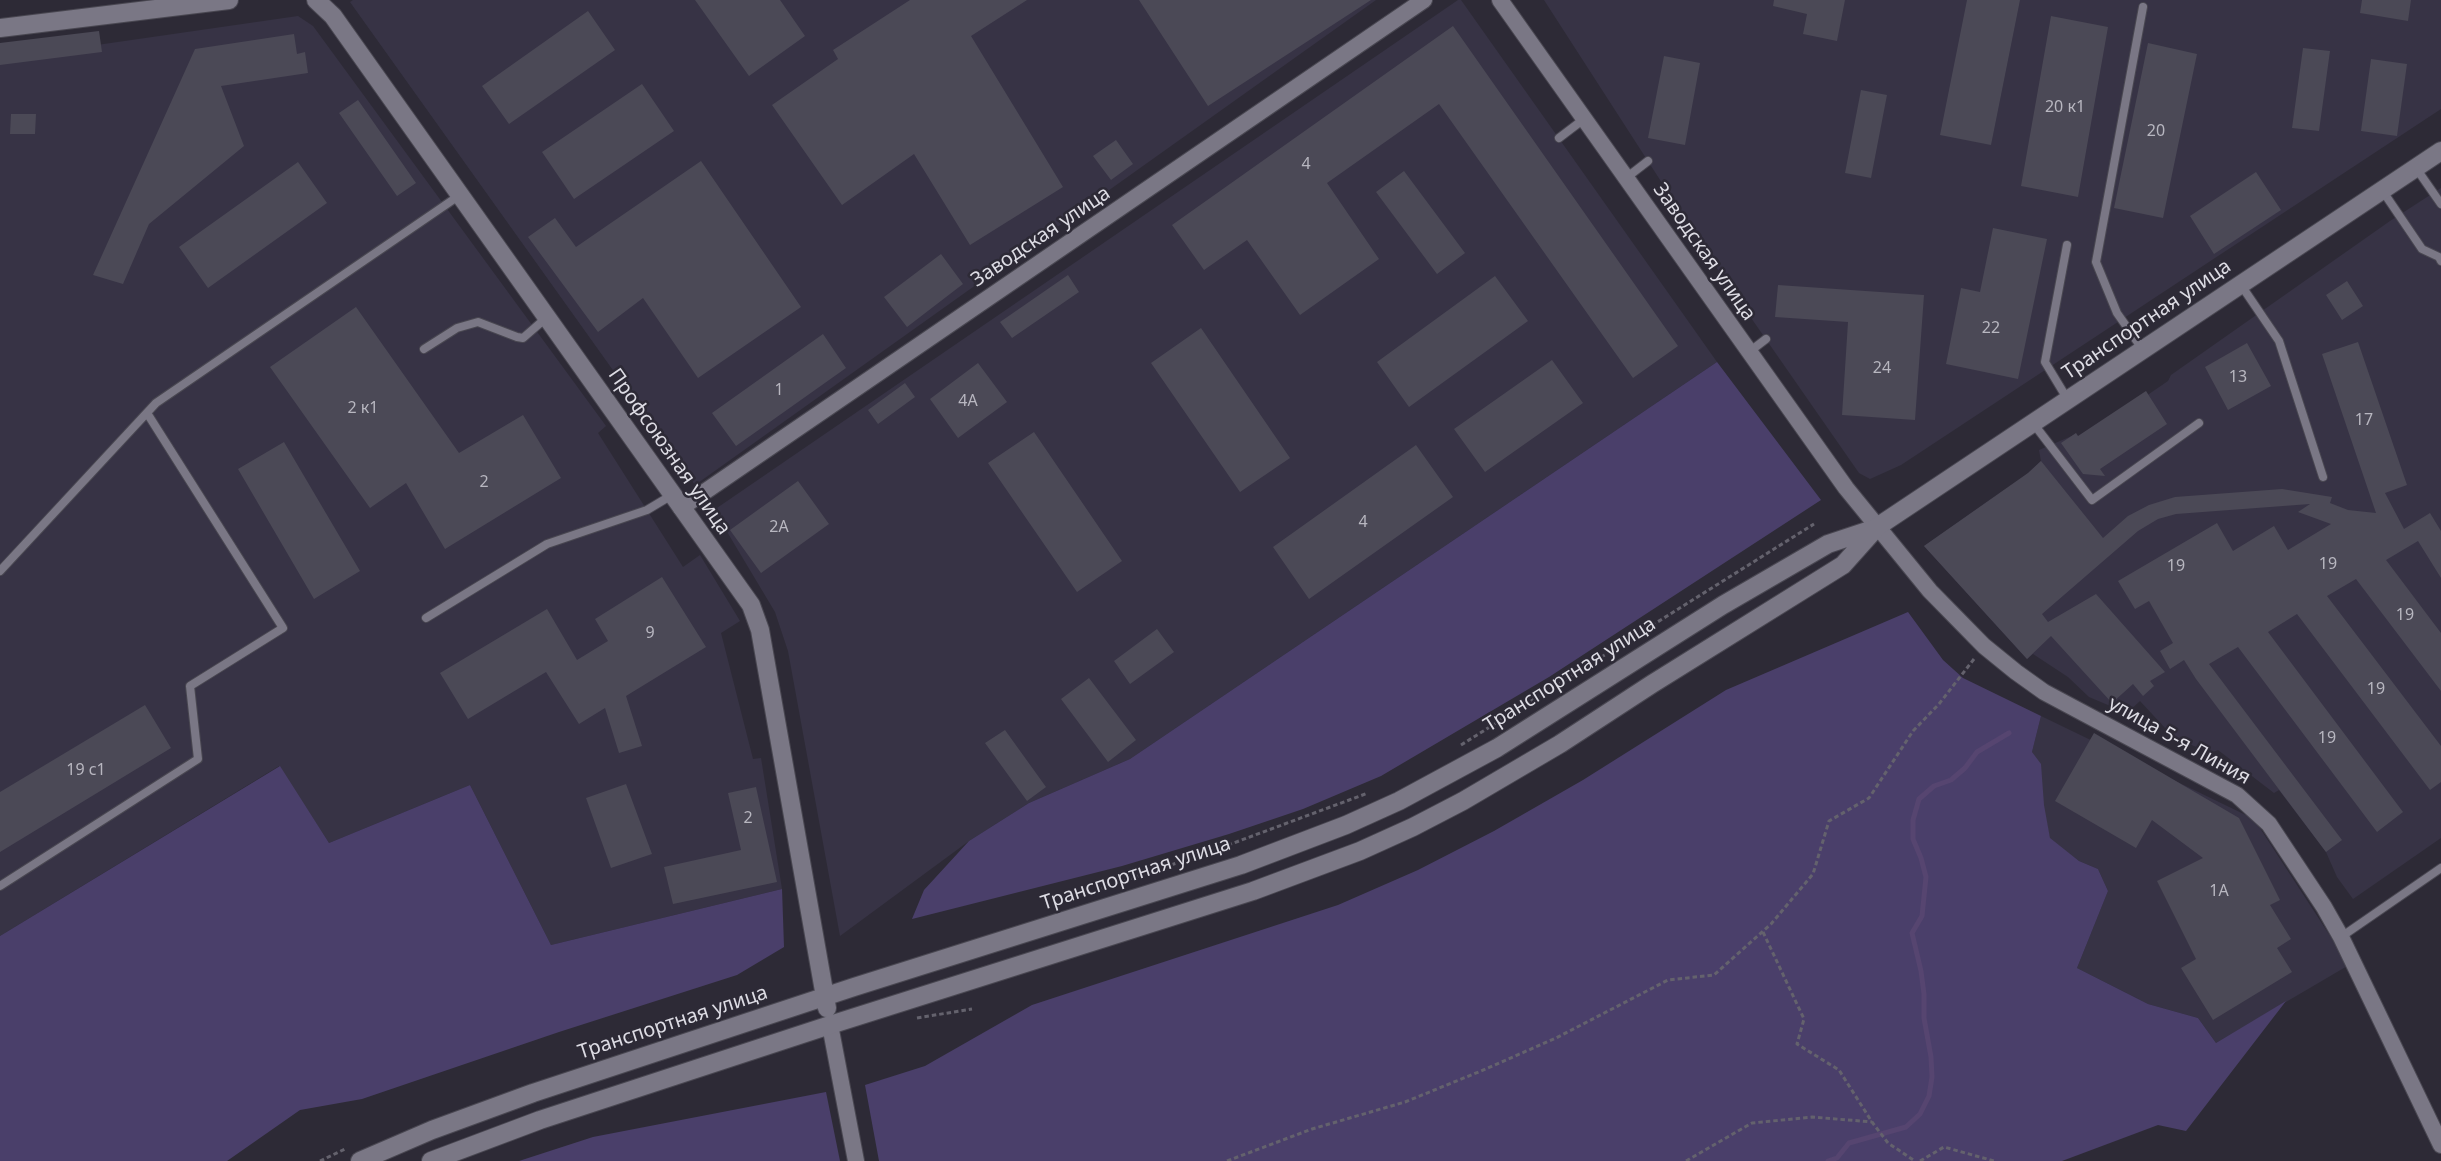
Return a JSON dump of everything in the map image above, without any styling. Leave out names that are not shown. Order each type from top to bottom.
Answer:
[{"type":"street","points":[[0,27],[229,0]]},
{"type":"street","name":"Профсоюзная улица","points":[[318,0],[333,16],[751,605],[760,630],[830,1025]]},
{"type":"street","name":"Заводская улица","points":[[677,501],[1424,0]]},
{"type":"street","name":"Заводская улица","points":[[1500,0],[1846,488],[1877,527]]},
{"type":"street","name":"Транспортная улица","points":[[431,1161],[540,1120],[1253,891],[1360,851],[1413,827],[1463,801],[1560,744],[1843,565],[1877,527],[2441,151]]},
{"type":"street","name":"Транспортная улица","points":[[360,1161],[432,1130],[533,1093],[1241,865],[1347,825],[1409,796],[1497,748],[1723,605],[1828,544],[1877,527]]},
{"type":"street","name":"улица 5-я Линия","points":[[1877,527],[1930,591],[1984,646],[2016,672],[2044,692],[2237,795],[2254,808],[2284,845],[2341,937],[2441,1145]]},
{"type":"street","points":[[830,1025],[856,1161]]},
{"type":"lane","points":[[2143,6],[2096,262],[2118,313],[2143,350]]},
{"type":"lane","points":[[1559,138],[1584,119]]},
{"type":"lane","points":[[1626,178],[1648,161]]},
{"type":"lane","points":[[2416,168],[2441,204]]},
{"type":"lane","points":[[2382,190],[2422,249],[2439,257],[2441,261]]},
{"type":"lane","points":[[0,571],[156,403],[460,195]]},
{"type":"lane","points":[[2067,245],[2044,362],[2068,400]]},
{"type":"lane","points":[[2241,284],[2279,341],[2323,477]]},
{"type":"lane","points":[[424,350],[457,328],[478,322],[523,338],[546,318]]},
{"type":"lane","points":[[1749,352],[1766,339]]},
{"type":"lane","points":[[0,886],[198,759],[190,686],[283,628],[147,413]]},
{"type":"lane","points":[[2033,423],[2092,500],[2199,423]]},
{"type":"lane","points":[[426,618],[547,544],[677,501]]},
{"type":"lane","points":[[2341,937],[2441,868]]},
{"type":"path","points":[[1456,748],[1814,524]]},
{"type":"path","points":[[1227,1161],[1312,1129],[1405,1102],[1556,1038],[1668,980],[1714,975],[1763,932],[1813,874],[1829,821],[1869,798],[1913,731],[1939,704],[1984,646]]},
{"type":"path","points":[[1094,891],[1212,851],[1369,793]]},
{"type":"path","points":[[1763,932],[1804,1019],[1797,1044],[1839,1070],[1888,1143],[1915,1161]]},
{"type":"path","points":[[913,1019],[972,1009]]},
{"type":"path","points":[[1686,1161],[1752,1123],[1812,1117],[1872,1122]]},
{"type":"path","points":[[1920,1161],[1944,1147],[1994,1161]]},
{"type":"shaded area","points":[[353,0],[1376,0],[695,485],[350,2]]},
{"type":"shaded area","points":[[1461,0],[1717,362],[1130,759],[1029,803],[969,841],[840,936],[788,651],[775,612],[714,510]]},
{"type":"shaded area","points":[[1544,0],[2441,0],[2441,109],[1901,465],[1870,479],[1859,473],[1724,279]]},
{"type":"shaded area","points":[[298,16],[313,26],[606,426],[598,433],[683,567],[700,555],[740,621],[721,633],[753,759],[761,758],[782,889],[551,945],[470,785],[329,843],[279,766],[0,936],[0,59]]},
{"type":"shaded area","points":[[2441,188],[2441,838],[2353,899],[2337,877],[2326,852],[2279,790],[2274,793],[2218,750],[2210,753],[2178,739],[2140,701],[2127,713],[2089,697],[2068,677],[2033,654],[2027,659],[1924,546],[2025,476],[2041,461],[2039,450],[2074,435],[2079,442],[2168,381],[2171,375],[2390,221]]},
{"type":"shaded area","points":[[1717,362],[1821,500],[1549,677],[1381,776],[1303,809],[1229,834],[1122,866],[912,919],[924,890],[969,841],[1029,803],[1130,759]]},
{"type":"shaded area","points":[[1908,612],[1943,660],[1963,678],[2041,716],[2032,752],[2041,764],[2044,805],[2050,838],[2079,861],[2098,869],[2108,891],[2077,968],[2148,1004],[2198,1018],[2216,1043],[2286,1001],[2186,1131],[2158,1125],[2062,1161],[879,1161],[865,1085],[925,1066],[1032,1005],[1338,905],[1418,870],[1494,831],[1583,780],[1726,690]]},
{"type":"shaded area","points":[[2041,716],[2254,819],[2349,965],[2216,1043],[2198,1018],[2148,1004],[2077,968],[2108,891],[2098,869],[2079,861],[2050,839],[2032,752]]},
{"type":"shaded area","points":[[280,766],[329,843],[470,785],[551,945],[782,889],[784,947],[737,975],[362,1099],[300,1110],[227,1161],[0,1161],[0,936]]},
{"type":"shaded area","points":[[826,1092],[840,1161],[519,1161],[593,1137]]},
{"type":"building","points":[[695,0],[780,0],[805,36],[749,76]]},
{"type":"building","points":[[910,0],[1027,0],[971,36],[1063,187],[970,245],[914,154],[842,205],[772,105],[838,59],[833,50]]},
{"type":"building","points":[[1139,0],[1371,0],[1208,106]]},
{"type":"building","points":[[1774,0],[1845,0],[1837,41],[1803,34],[1807,14],[1773,6]]},
{"type":"building","points":[[1967,0],[2020,0],[1991,145],[1940,135]]},
{"type":"building","points":[[2362,0],[2411,0],[2408,21],[2360,13]]},
{"type":"building","points":[[588,11],[615,50],[509,124],[482,86]]},
{"type":"building","points":[[2051,16],[2108,27],[2078,197],[2021,186]]},
{"type":"building","points":[[1453,26],[1678,346],[1633,378],[1439,104],[1327,183],[1379,259],[1300,315],[1247,240],[1204,270],[1172,225]]},
{"type":"building","points":[[99,31],[102,52],[0,65],[0,43]]},
{"type":"building","points":[[294,34],[297,54],[305,52],[308,73],[221,86],[244,146],[149,224],[123,284],[93,275],[195,49]]},
{"type":"building","points":[[2148,43],[2197,54],[2163,218],[2114,208]]},
{"type":"building","points":[[2303,48],[2330,51],[2319,131],[2292,128]]},
{"type":"building","points":[[1664,56],[1700,63],[1685,145],[1648,138]]},
{"type":"building","points":[[2371,59],[2407,64],[2397,136],[2361,131]]},
{"type":"building","points":[[642,84],[674,131],[574,199],[542,152]]},
{"type":"building","points":[[1861,90],[1887,95],[1871,178],[1845,173]]},
{"type":"building","points":[[358,100],[416,183],[397,196],[339,113]]},
{"type":"building","points":[[11,114],[36,114],[35,134],[10,134]]},
{"type":"building","points":[[1116,140],[1133,164],[1111,180],[1093,156]]},
{"type":"building","points":[[701,161],[801,307],[698,378],[643,298],[598,332],[528,237],[555,218],[576,247]]},
{"type":"building","points":[[298,162],[327,203],[208,288],[179,247]]},
{"type":"building","points":[[1404,171],[1465,253],[1437,274],[1376,192]]},
{"type":"building","points":[[2256,172],[2281,210],[2214,254],[2190,216]]},
{"type":"building","points":[[1993,228],[2047,239],[2018,379],[1946,364],[1961,288],[1980,292]]},
{"type":"building","points":[[941,254],[963,284],[907,327],[884,297]]},
{"type":"building","points":[[1068,275],[1079,292],[1012,338],[1000,322]]},
{"type":"building","points":[[1495,276],[1528,321],[1409,407],[1377,362]]},
{"type":"building","points":[[2347,281],[2363,306],[2342,320],[2326,295]]},
{"type":"building","points":[[1778,285],[1924,295],[1915,420],[1842,415],[1848,322],[1775,317]]},
{"type":"building","points":[[356,307],[459,453],[523,415],[561,478],[445,549],[406,483],[370,508],[270,367]]},
{"type":"building","points":[[1201,328],[1290,458],[1240,492],[1151,363]]},
{"type":"building","points":[[823,334],[846,368],[736,446],[712,413]]},
{"type":"building","points":[[2358,342],[2407,485],[2385,493],[2404,529],[2430,513],[2441,531],[2441,578],[2418,541],[2386,560],[2441,633],[2441,691],[2356,579],[2327,596],[2441,746],[2441,782],[2430,790],[2297,614],[2268,632],[2403,812],[2377,832],[2238,647],[2209,664],[2342,840],[2326,852],[2184,660],[2170,669],[2160,651],[2173,643],[2149,601],[2135,609],[2118,581],[2217,523],[2233,551],[2274,526],[2288,550],[2331,524],[2298,512],[2310,504],[2176,514],[2158,519],[2138,531],[2042,614],[2048,622],[2096,594],[2165,672],[2150,681],[2154,686],[2143,696],[2133,684],[2112,703],[2051,636],[2027,659],[1924,546],[2028,473],[2041,461],[2103,538],[2128,516],[2149,505],[2175,497],[2282,489],[2332,497],[2330,503],[2348,510],[2376,513],[2322,354]]},
{"type":"building","points":[[2247,343],[2271,386],[2228,410],[2205,367]]},
{"type":"building","points":[[1552,360],[1583,403],[1485,472],[1454,429]]},
{"type":"building","points":[[978,363],[1007,402],[958,438],[930,399]]},
{"type":"building","points":[[905,383],[915,397],[878,424],[868,410]]},
{"type":"building","points":[[2146,391],[2167,424],[2100,469],[2105,476],[2083,474],[2061,443],[2076,433],[2078,436]]},
{"type":"building","points":[[1034,432],[1122,561],[1077,592],[988,463]]},
{"type":"building","points":[[284,442],[360,571],[314,599],[238,469]]},
{"type":"building","points":[[1416,445],[1453,497],[1309,599],[1273,547]]},
{"type":"building","points":[[798,481],[829,524],[761,573],[730,530]]},
{"type":"building","points":[[662,577],[706,647],[626,696],[642,746],[619,753],[605,708],[579,724],[546,672],[468,719],[440,673],[547,609],[577,660],[608,641],[595,619]]},
{"type":"building","points":[[1157,629],[1174,652],[1130,684],[1114,661]]},
{"type":"building","points":[[1089,678],[1136,740],[1108,762],[1061,699]]},
{"type":"building","points":[[145,705],[171,748],[0,852],[0,792]]},
{"type":"building","points":[[1005,730],[1046,787],[1027,801],[985,743]]},
{"type":"building","points":[[2094,733],[2239,818],[2280,900],[2270,905],[2291,939],[2277,948],[2292,972],[2213,1020],[2181,968],[2196,959],[2157,881],[2203,858],[2152,820],[2136,848],[2055,801]]},
{"type":"building","points":[[626,784],[652,854],[611,868],[586,798]]},
{"type":"building","points":[[756,787],[777,882],[673,904],[664,867],[741,850],[728,793]]},
{"type":"waterway","points":[[1828,1161],[1837,1158],[1849,1143],[1906,1127],[1920,1114],[1929,1096],[1932,1077],[1931,1057],[1924,1018],[1921,971],[1912,933],[1922,916],[1926,877],[1913,839],[1913,820],[1919,799],[1934,786],[1951,780],[1965,768],[1977,752],[2009,733]]}]
